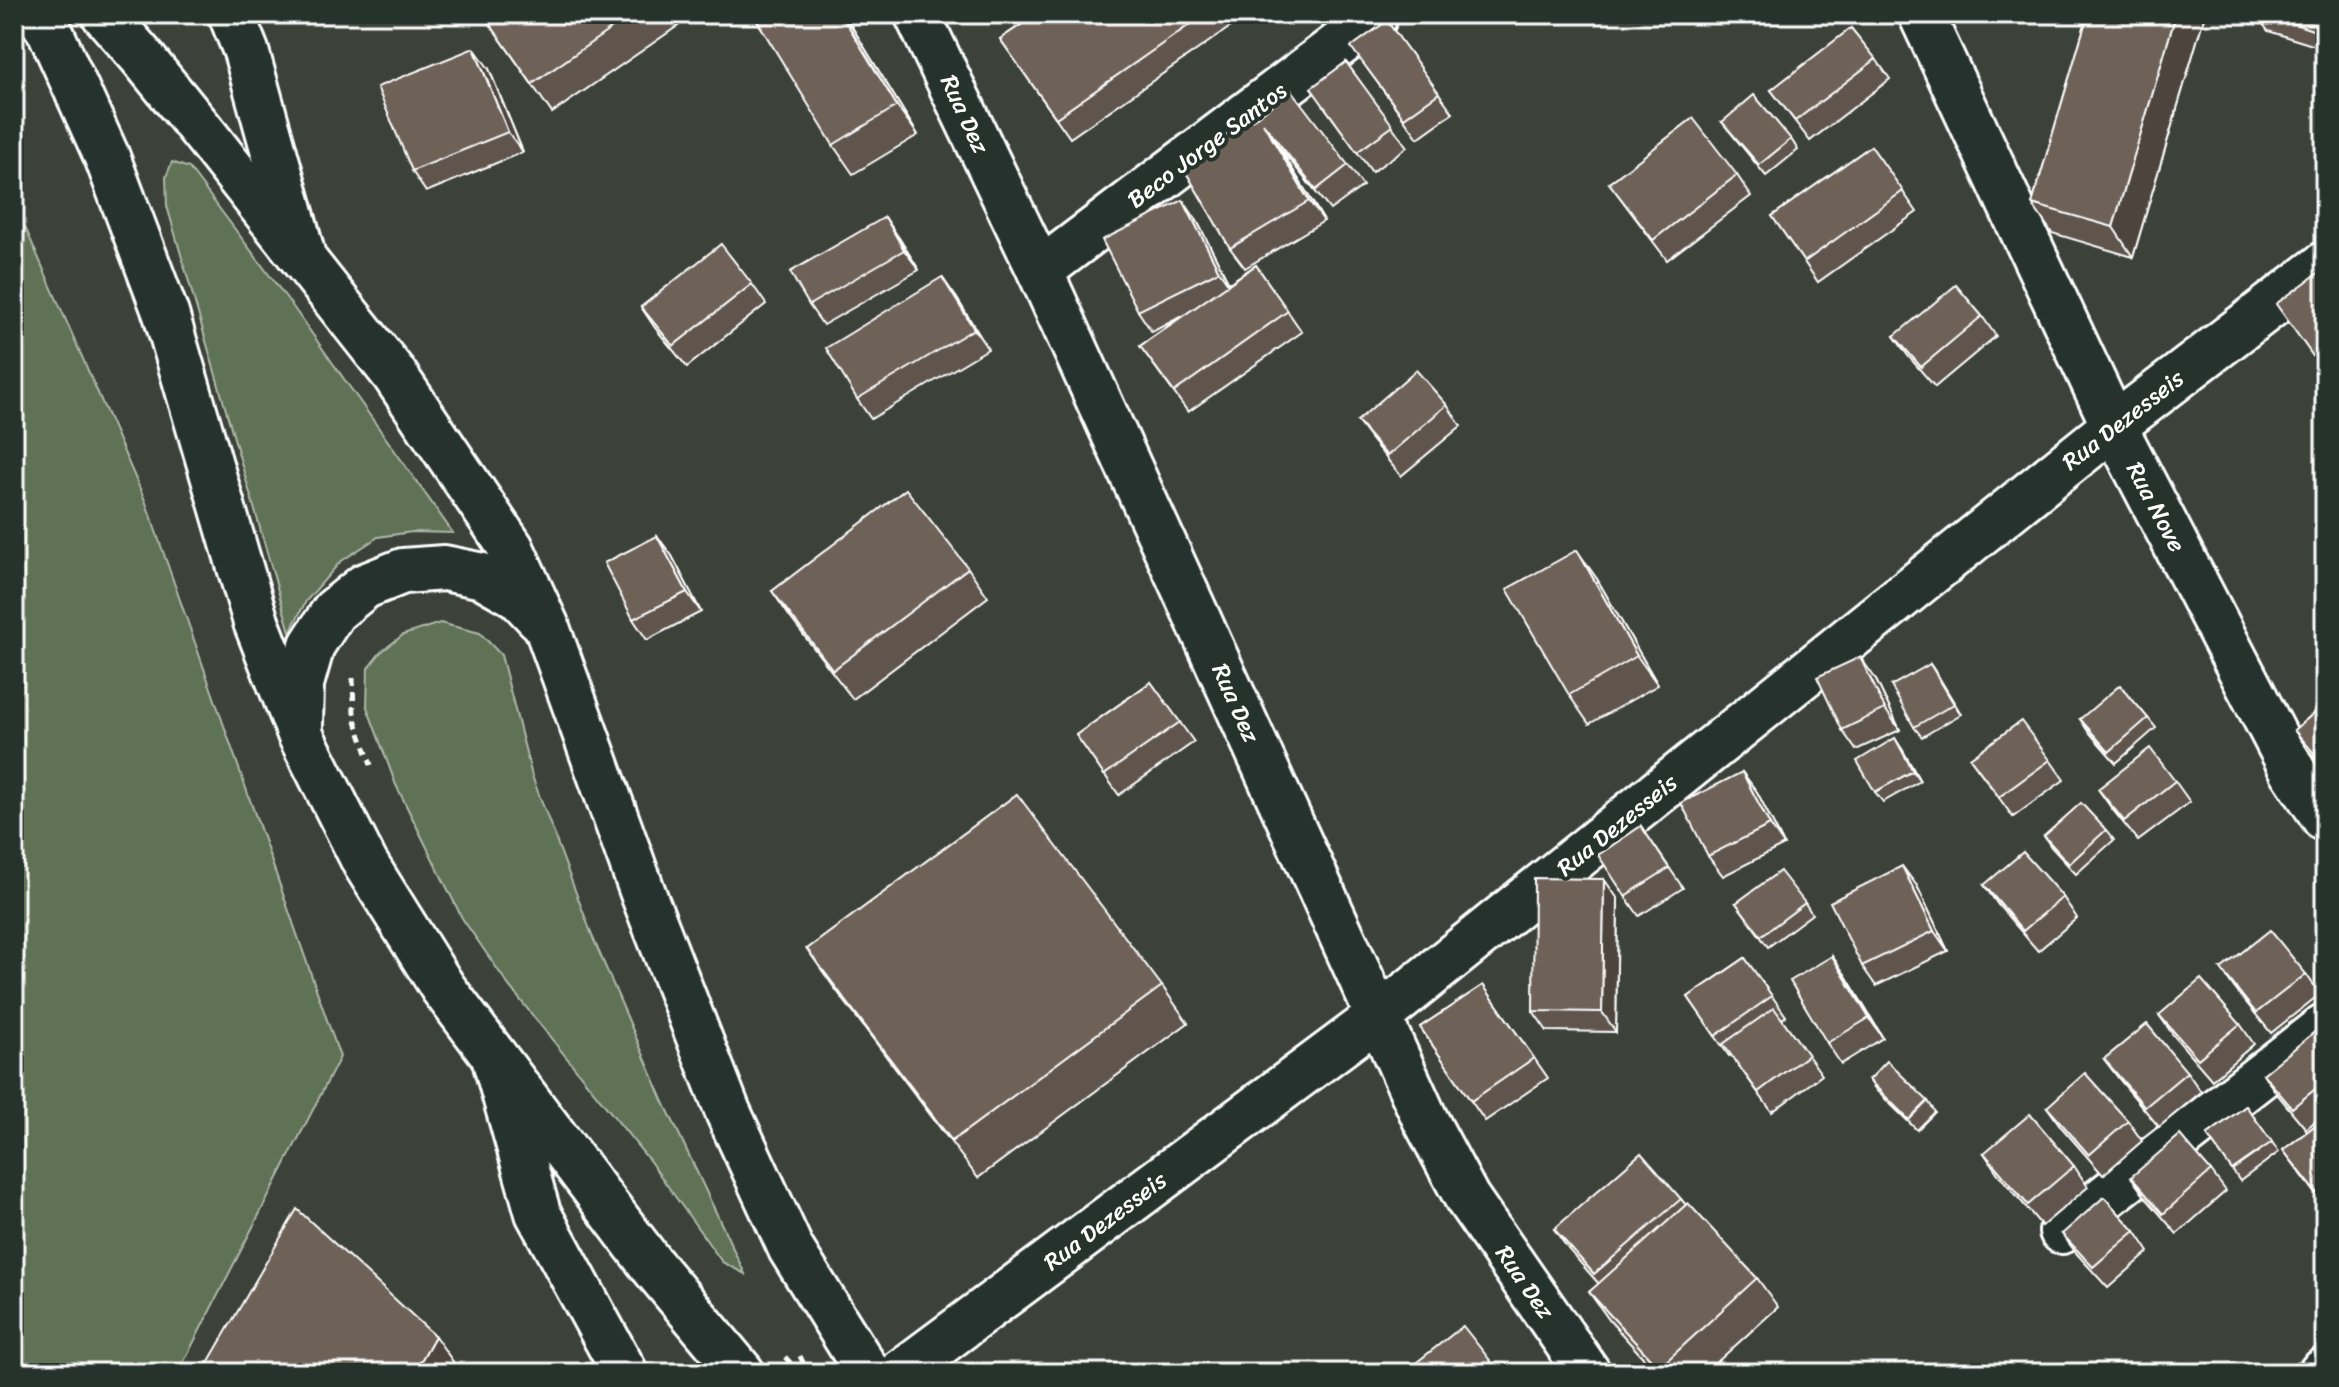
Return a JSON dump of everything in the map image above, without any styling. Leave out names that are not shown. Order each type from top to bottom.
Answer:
[{"type":"street","points":[[38,14],[50,31],[107,157],[166,314],[256,622],[300,734],[365,863],[443,988],[494,1057],[650,1263],[742,1373]]},
{"type":"street","points":[[104,14],[141,56],[394,374],[511,548],[546,625],[644,896],[728,1112],[791,1249],[868,1373]]},
{"type":"street","points":[[231,14],[246,51],[304,260]]},
{"type":"street","name":"Rua Dez","points":[[917,14],[1040,271],[1425,1119],[1467,1198],[1588,1373]]},
{"type":"street","name":"Rua Nove","points":[[1921,14],[2114,426],[2293,771],[2325,819]]},
{"type":"street","name":"Beco Jorge Santos","points":[[1040,271],[1374,18]]},
{"type":"street","name":"Rua Dezesseis","points":[[900,1373],[1378,1017],[2114,426],[2325,264]]},
{"type":"street","points":[[300,734],[301,684],[312,645],[334,611],[365,586],[403,571],[444,568],[483,576],[518,596],[546,625]]},
{"type":"street","points":[[2062,1231],[2325,1026]]},
{"type":"street","points":[[494,1057],[538,1213],[625,1373]]},
{"type":"path","points":[[353,675],[354,716],[375,779]]},
{"type":"path","points":[[796,1347],[808,1373]]},
{"type":"path","points":[[780,1351],[800,1373]]},
{"type":"green space","points":[[172,162],[189,168],[291,304],[453,533],[412,532],[378,537],[340,562],[306,601],[290,632],[167,206],[166,177]]},
{"type":"green space","points":[[14,202],[145,500],[340,1057],[178,1373],[14,1373]]},
{"type":"green space","points":[[440,623],[480,633],[501,655],[532,776],[593,938],[663,1100],[745,1274],[722,1262],[649,1160],[509,986],[462,918],[396,785],[367,707],[368,668],[381,652],[403,635]]},
{"type":"building","points":[[483,14],[632,14],[532,84]]},
{"type":"building","points":[[764,14],[841,14],[897,106],[833,145],[756,19]]},
{"type":"building","points":[[1037,14],[1205,14],[1056,118],[1000,39]]},
{"type":"building","points":[[2088,14],[2176,14],[2113,227],[2032,204]]},
{"type":"building","points":[[2264,14],[2325,14],[2325,34]]},
{"type":"building","points":[[1387,21],[1439,93],[1404,118],[1351,47]]},
{"type":"building","points":[[1851,28],[1876,59],[1795,121],[1771,90]]},
{"type":"building","points":[[474,48],[508,132],[412,171],[377,87]]},
{"type":"building","points":[[1346,62],[1393,126],[1357,152],[1311,88]]},
{"type":"building","points":[[1291,90],[1348,165],[1316,190],[1263,123],[1309,201],[1230,248],[1180,162],[1258,116]]},
{"type":"building","points":[[1754,95],[1791,139],[1759,165],[1722,122]]},
{"type":"building","points":[[1693,118],[1737,175],[1653,240],[1609,183]]},
{"type":"building","points":[[1871,146],[1903,191],[1804,262],[1772,216]]},
{"type":"building","points":[[1183,200],[1219,271],[1138,311],[1102,240]]},
{"type":"building","points":[[885,217],[904,250],[809,305],[790,272]]},
{"type":"building","points":[[721,244],[752,284],[673,346],[641,307]]},
{"type":"building","points":[[1256,265],[1288,311],[1174,392],[1140,346]]},
{"type":"building","points":[[2325,268],[2325,373],[2276,304]]},
{"type":"building","points":[[942,277],[974,329],[857,399],[826,348]]},
{"type":"building","points":[[1956,285],[1982,316],[1921,367],[1894,336]]},
{"type":"building","points":[[1416,370],[1447,405],[1387,456],[1357,421]]},
{"type":"building","points":[[906,489],[968,568],[833,670],[772,591]]},
{"type":"building","points":[[657,536],[687,592],[633,619],[604,563]]},
{"type":"building","points":[[1577,550],[1637,656],[1569,695],[1507,589]]},
{"type":"building","points":[[1860,657],[1885,709],[1842,730],[1817,677]]},
{"type":"building","points":[[1930,664],[1954,704],[1914,727],[1891,686]]},
{"type":"building","points":[[1151,682],[1180,722],[1104,775],[1076,735]]},
{"type":"building","points":[[2120,685],[2148,718],[2109,752],[2080,719]]},
{"type":"building","points":[[2325,704],[2325,766],[2294,730]]},
{"type":"building","points":[[2021,721],[2050,760],[1999,797],[1970,758]]},
{"type":"building","points":[[1895,738],[1913,771],[1875,792],[1857,761]]},
{"type":"building","points":[[2150,748],[2175,781],[2124,821],[2098,789]]},
{"type":"building","points":[[1742,772],[1770,825],[1708,856],[1681,803]]},
{"type":"building","points":[[1017,794],[1162,986],[952,1141],[807,949]]},
{"type":"building","points":[[2081,803],[2106,830],[2069,864],[2044,836]]},
{"type":"building","points":[[1641,826],[1669,868],[1625,896],[1598,855]]},
{"type":"building","points":[[2023,852],[2063,897],[2023,931],[1984,885]]},
{"type":"building","points":[[1902,866],[1934,931],[1862,966],[1830,902]]},
{"type":"building","points":[[1780,871],[1805,903],[1761,936],[1736,903]]},
{"type":"building","points":[[1534,878],[1604,879],[1602,1012],[1533,1011]]},
{"type":"building","points":[[2270,930],[2306,974],[2256,1013],[2221,969]]},
{"type":"building","points":[[1832,956],[1869,1018],[1827,1043],[1790,981]]},
{"type":"building","points":[[1745,958],[1772,996],[1715,1036],[1688,997]]},
{"type":"building","points":[[2201,979],[2240,1024],[2198,1059],[2159,1015]]},
{"type":"building","points":[[1483,985],[1534,1058],[1471,1101],[1420,1027]]},
{"type":"building","points":[[1774,1008],[1808,1055],[1758,1092],[1723,1044]]},
{"type":"building","points":[[2147,1024],[2187,1072],[2145,1107],[2104,1059]]},
{"type":"building","points":[[2317,1030],[2325,1039],[2325,1081],[2292,1108],[2263,1074]]},
{"type":"building","points":[[1887,1061],[1928,1101],[1909,1120],[1869,1080]]},
{"type":"building","points":[[2085,1073],[2128,1121],[2089,1155],[2047,1107]]},
{"type":"building","points":[[2246,1106],[2272,1142],[2232,1170],[2207,1135]]},
{"type":"building","points":[[2030,1114],[2074,1166],[2028,1205],[1984,1153]]},
{"type":"building","points":[[2325,1118],[2325,1203],[2283,1150]]},
{"type":"building","points":[[2180,1135],[2211,1171],[2163,1214],[2131,1177]]},
{"type":"building","points":[[1641,1153],[1681,1199],[1594,1274],[1554,1229]]},
{"type":"building","points":[[2104,1197],[2135,1231],[2093,1267],[2062,1234]]},
{"type":"building","points":[[1688,1203],[1757,1278],[1659,1368],[1589,1292]]},
{"type":"building","points":[[297,1209],[435,1336],[414,1373],[202,1373]]},
{"type":"building","points":[[1463,1326],[1500,1373],[1403,1373]]}]
